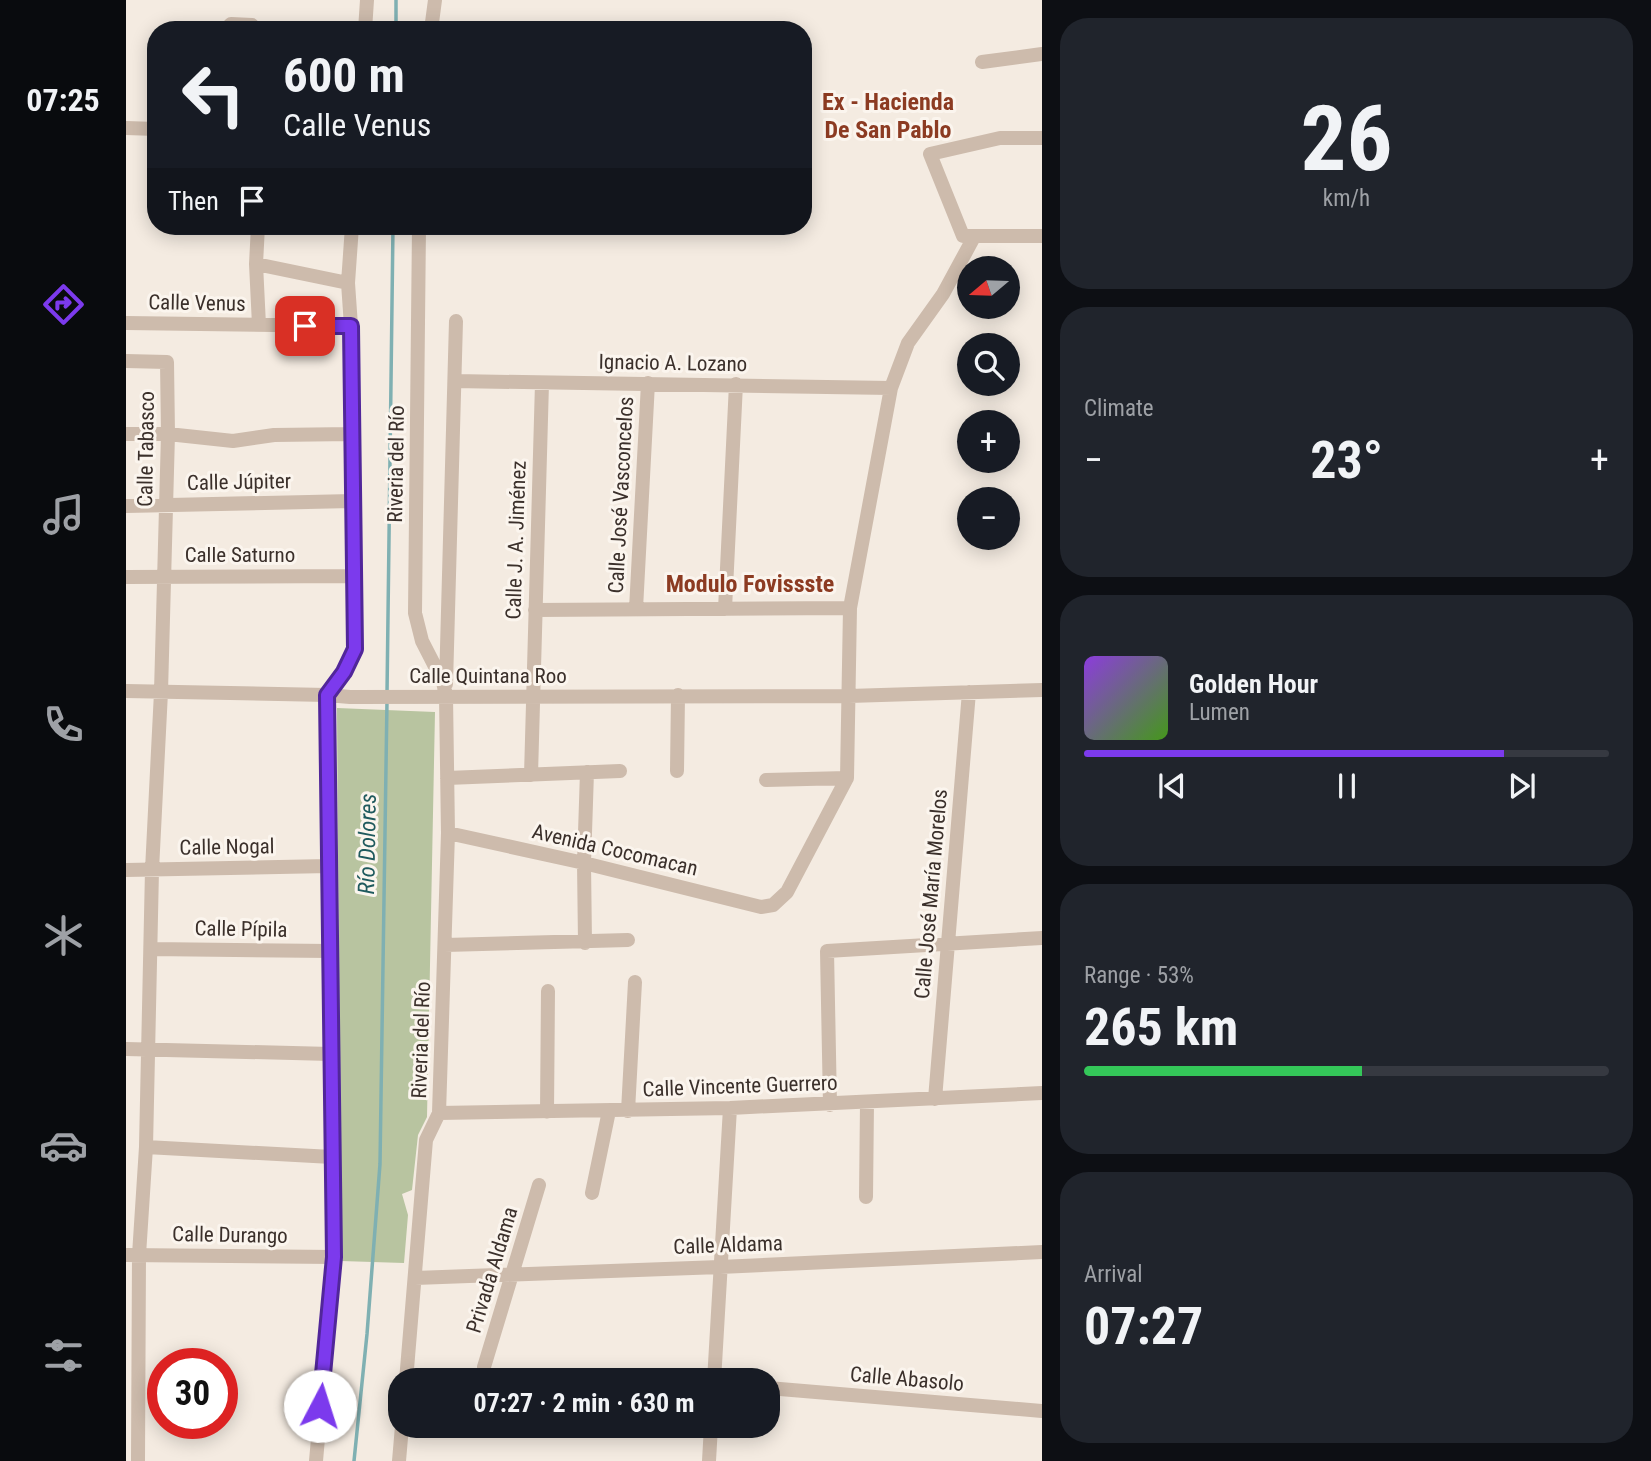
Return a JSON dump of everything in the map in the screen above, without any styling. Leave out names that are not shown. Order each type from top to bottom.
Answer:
[{"type":"street","points":[[366,21],[367,0]]},
{"type":"street","points":[[432,21],[435,0]]},
{"type":"street","points":[[982,62],[1042,54]]},
{"type":"street","points":[[126,128],[147,129]]},
{"type":"street","points":[[766,780],[848,778],[850,608],[891,388],[908,343],[943,294],[968,236],[930,155],[1000,138],[1042,138]]},
{"type":"street","points":[[258,235],[259,325]]},
{"type":"street","name":"Riveria del Río","points":[[327,695],[344,672],[355,649],[351,326],[348,283],[351,235]]},
{"type":"street","name":"Riveria del Río","points":[[419,235],[415,613],[422,641],[443,682],[446,696]]},
{"type":"street","points":[[968,236],[1042,236]]},
{"type":"street","points":[[256,264],[348,283]]},
{"type":"street","name":"Riveria del Río","points":[[407,1368],[426,1140],[439,1112],[445,944],[446,696],[456,321]]},
{"type":"street","name":"Calle Venus","points":[[126,323],[351,326]]},
{"type":"street","name":"Calle Tabasco","points":[[126,361],[167,362],[168,434],[161,692],[152,870],[146,1147],[132,1255],[138,1461]]},
{"type":"street","name":"Ignacio A. Lozano","points":[[455,381],[891,388]]},
{"type":"street","name":"Calle J. A. Jiménez","points":[[531,775],[531,698],[542,383]]},
{"type":"street","name":"Calle José Vasconcelos","points":[[636,609],[648,383]]},
{"type":"street","points":[[725,609],[736,384]]},
{"type":"street","points":[[126,434],[168,434],[233,441],[274,435],[352,434]]},
{"type":"street","name":"Calle Júpiter","points":[[126,506],[352,501]]},
{"type":"street","name":"Calle Saturno","points":[[126,578],[353,576]]},
{"type":"street","points":[[535,610],[850,608]]},
{"type":"street","name":"Calle Quintana Roo","points":[[126,691],[350,697],[531,698],[849,696],[1042,690]]},
{"type":"street","name":"Calle José María Morelos","points":[[934,1099],[969,692]]},
{"type":"street","points":[[316,1461],[334,1257],[327,695]]},
{"type":"street","points":[[677,771],[678,695]]},
{"type":"street","points":[[447,778],[620,771]]},
{"type":"street","points":[[585,943],[587,772]]},
{"type":"street","name":"Avenida Cocomacan","points":[[447,833],[584,863],[761,907],[773,905],[787,892],[848,778]]},
{"type":"street","name":"Calle Nogal","points":[[126,870],[329,866]]},
{"type":"street","points":[[830,1105],[827,951],[1042,938]]},
{"type":"street","points":[[445,944],[628,940]]},
{"type":"street","name":"Calle Pípila","points":[[151,949],[330,951]]},
{"type":"street","points":[[628,1111],[635,982]]},
{"type":"street","points":[[547,1112],[548,991]]},
{"type":"street","points":[[126,1049],[331,1054]]},
{"type":"street","name":"Calle Vincente Guerrero","points":[[439,1112],[628,1111],[830,1105],[1042,1093]]},
{"type":"street","points":[[866,1197],[867,1103]]},
{"type":"street","points":[[715,1368],[730,1108]]},
{"type":"street","points":[[592,1193],[610,1111]]},
{"type":"street","points":[[146,1147],[332,1157]]},
{"type":"street","name":"Privada Aldama","points":[[484,1367],[540,1185]]},
{"type":"street","name":"Calle Aldama","points":[[415,1278],[1042,1252]]},
{"type":"street","name":"Calle Durango","points":[[132,1255],[334,1257]]},
{"type":"street","name":"Calle Abasolo","points":[[780,1389],[1042,1411]]},
{"type":"street","points":[[399,1461],[401,1438]]},
{"type":"street","points":[[709,1461],[710,1438]]},
{"type":"green space","points":[[337,708],[435,712],[427,1117],[418,1135],[412,1190],[402,1194],[408,1215],[404,1263],[341,1261]]},
{"type":"waterway","name":"Río Dolores","points":[[396,0],[396,21]]},
{"type":"waterway","name":"Río Dolores","points":[[387,694],[393,235]]},
{"type":"waterway","name":"Río Dolores","points":[[354,1461],[380,1164],[387,701]]},
{"type":"district","name":"Ex - Hacienda De San Pablo","points":[[888,116]]},
{"type":"district","name":"Modulo Fovissste","points":[[750,584]]},
{"type":"route","points":[[305,326],[351,326],[355,649],[344,672],[327,695],[334,1257],[320,1406]]}]
